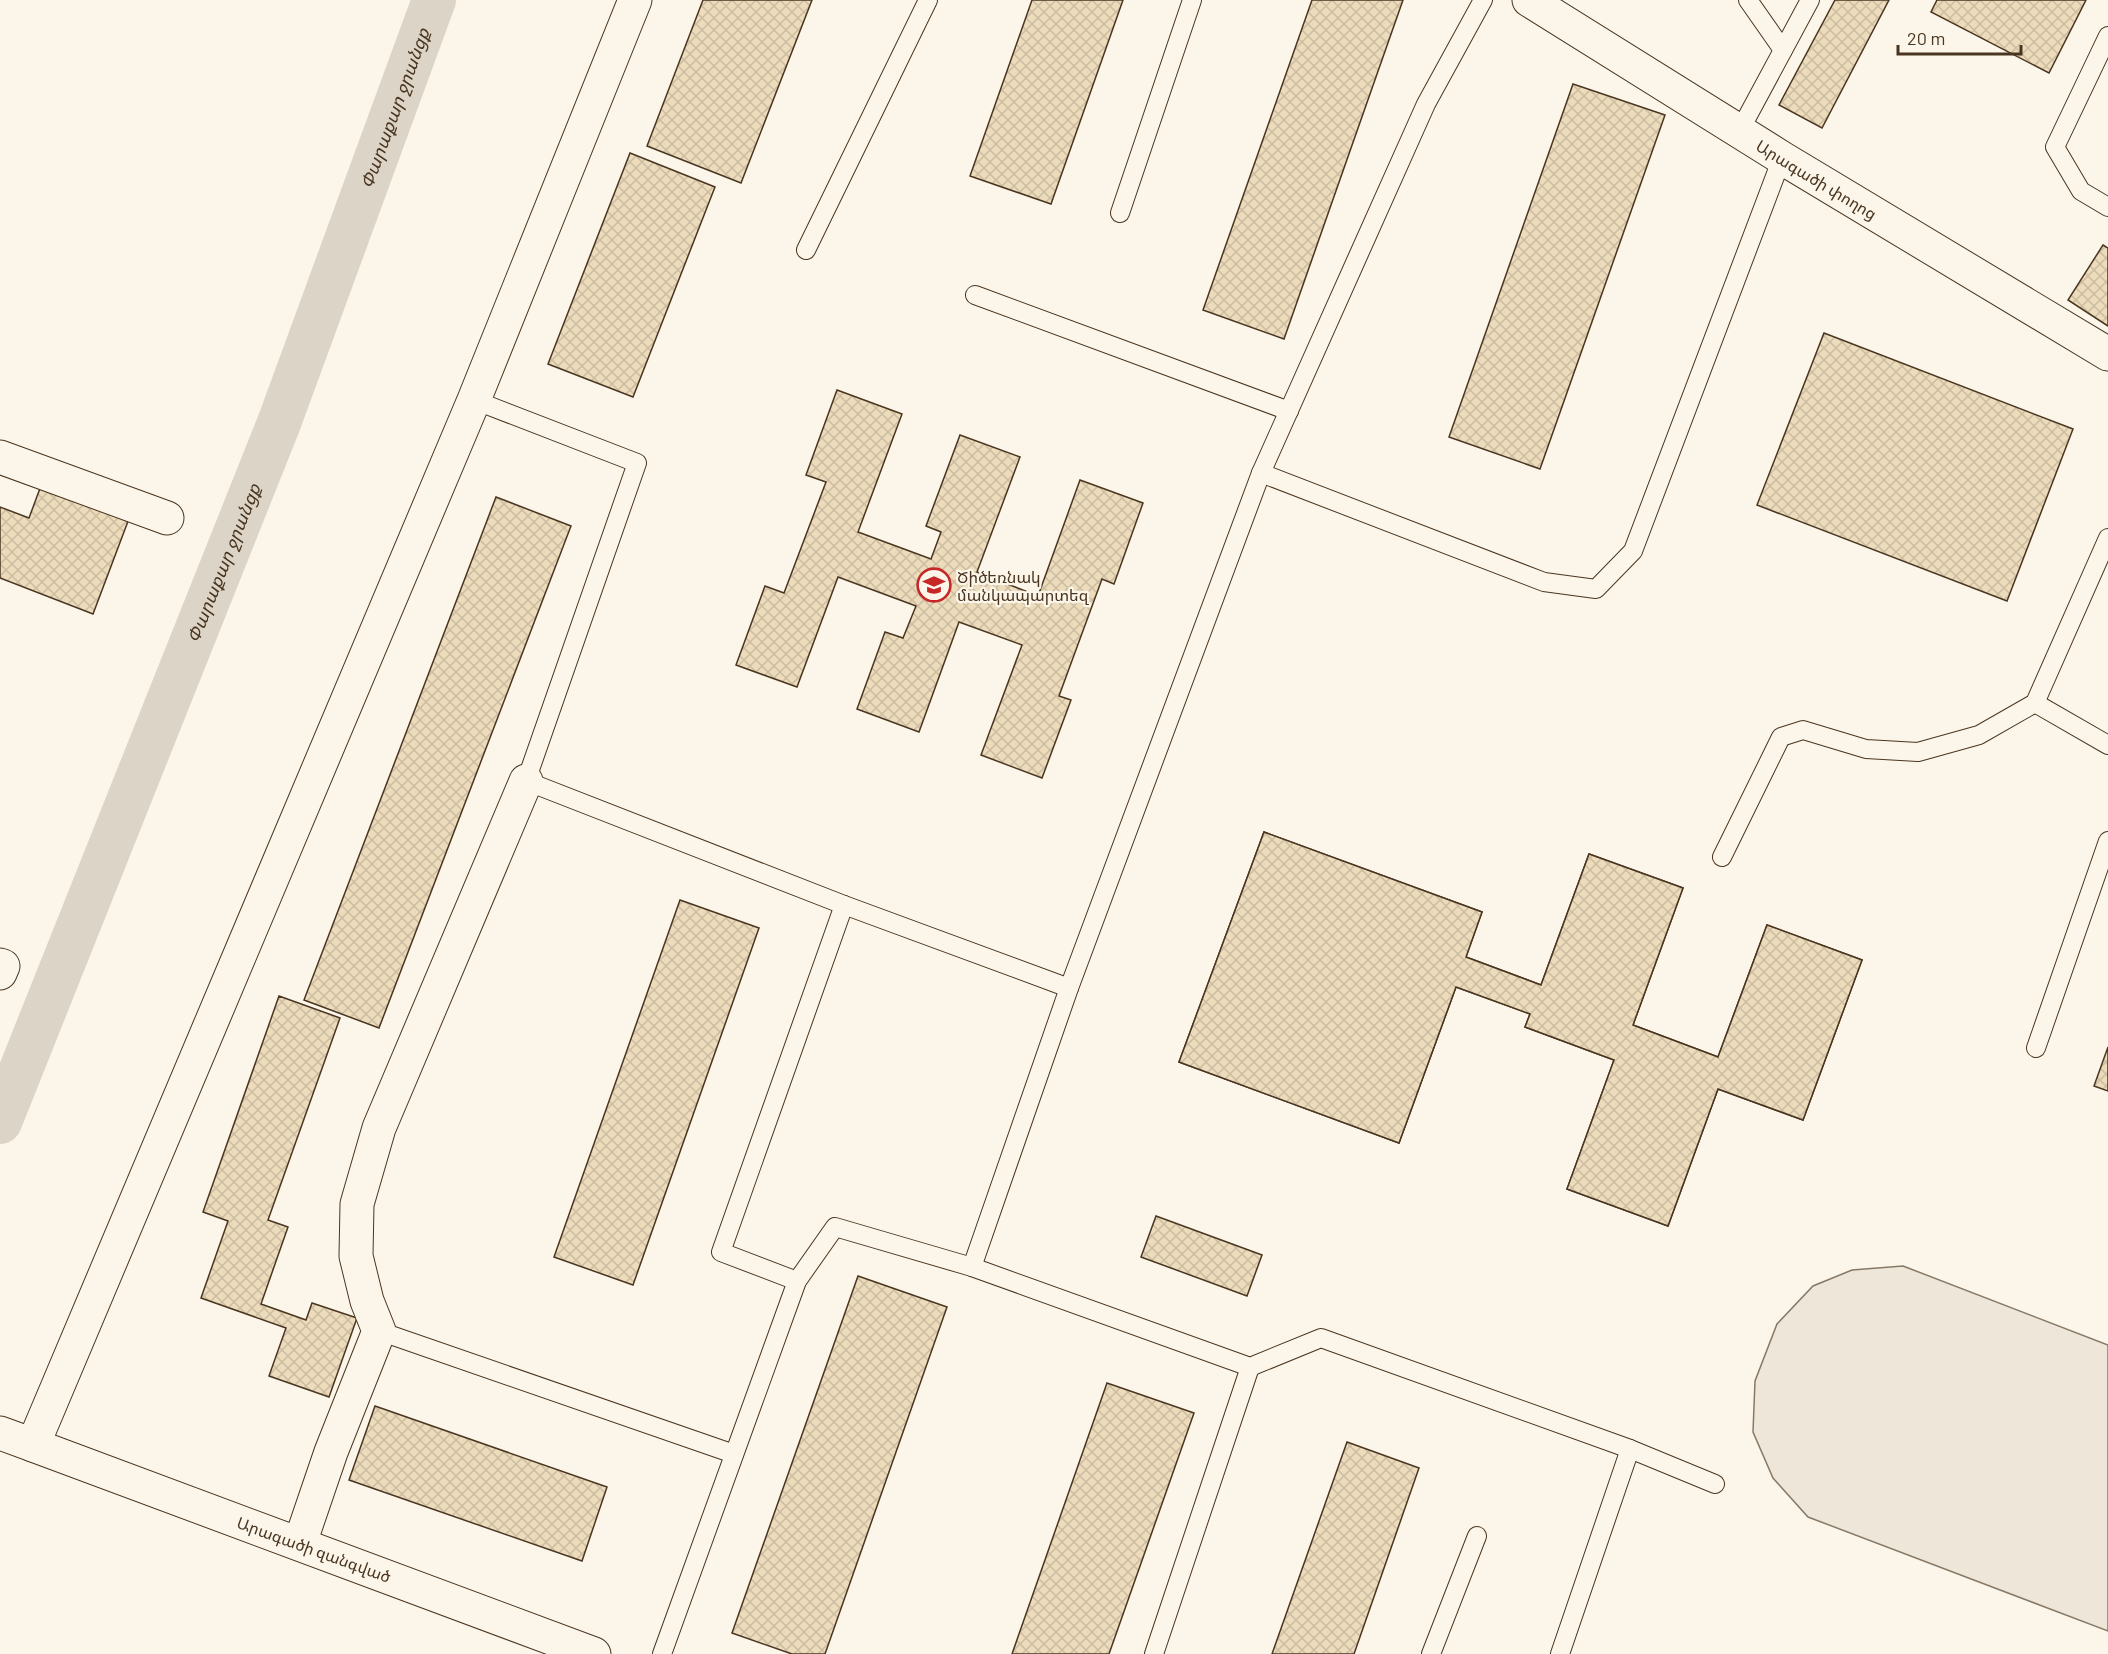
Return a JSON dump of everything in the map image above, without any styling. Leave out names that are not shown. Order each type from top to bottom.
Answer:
[{"type":"street","points":[[33,1445],[474,400],[635,0]]},
{"type":"street","name":"Արագածի փողոց","points":[[1529,0],[1739,132],[2108,354]]},
{"type":"street","points":[[0,457],[167,518]]},
{"type":"street","points":[[300,1543],[331,1452],[379,1331],[367,1301],[356,1256],[357,1204],[379,1128],[526,781]]},
{"type":"street","points":[[0,965],[3,966],[0,973]]},
{"type":"street","name":"Արագածի զանգված","points":[[0,1433],[594,1654]]},
{"type":"lane","points":[[806,250],[928,0]]},
{"type":"lane","points":[[1120,213],[1192,0]]},
{"type":"lane","points":[[972,1267],[1069,988],[1261,473],[1426,104],[1483,0]]},
{"type":"lane","points":[[1748,0],[1783,50]]},
{"type":"lane","points":[[1739,132],[1810,0]]},
{"type":"lane","points":[[2108,36],[2055,147],[2081,191],[2108,207]]},
{"type":"lane","points":[[1261,473],[1544,582],[1596,589],[1633,551],[1782,158]]},
{"type":"lane","points":[[975,295],[1289,411]]},
{"type":"lane","points":[[474,400],[637,463],[526,781],[844,905],[1069,988]]},
{"type":"lane","points":[[1722,857],[1781,737],[1803,730],[1866,749],[1918,752],[1979,735],[2035,703],[2108,538]]},
{"type":"lane","points":[[2035,703],[2108,745]]},
{"type":"lane","points":[[2036,1048],[2108,841]]},
{"type":"lane","points":[[797,1281],[721,1252],[844,905]]},
{"type":"lane","points":[[662,1654],[797,1281],[835,1227],[972,1267],[1250,1367],[1321,1338],[1630,1449],[1715,1484]]},
{"type":"lane","points":[[379,1331],[734,1454]]},
{"type":"lane","points":[[1154,1654],[1250,1367]]},
{"type":"lane","points":[[1560,1654],[1630,1449]]},
{"type":"lane","points":[[1431,1654],[1476,1536]]},
{"type":"shaded area","points":[[1903,1266],[2108,1345],[2108,1631],[1808,1517],[1773,1478],[1753,1432],[1755,1381],[1777,1324],[1813,1286],[1852,1270]]},
{"type":"building","points":[[703,0],[812,0],[741,183],[647,146]]},
{"type":"building","points":[[1032,0],[1123,0],[1051,204],[970,176]]},
{"type":"building","points":[[1312,0],[1403,0],[1284,339],[1203,310]]},
{"type":"building","points":[[1835,0],[1889,0],[1822,128],[1779,105]]},
{"type":"building","points":[[1937,0],[2086,0],[2049,73],[1931,12]]},
{"type":"building","points":[[1573,84],[1665,115],[1540,469],[1449,437]]},
{"type":"building","points":[[630,153],[715,187],[633,397],[548,364]]},
{"type":"building","points":[[2103,245],[2108,248],[2108,326],[2068,300]]},
{"type":"building","points":[[1824,333],[2073,429],[2007,601],[1757,505]]},
{"type":"building","name":"Ծիծեռնակ մանկապարտեզ","points":[[837,390],[902,414],[858,532],[931,559],[941,532],[926,526],[960,435],[1020,457],[977,572],[1038,596],[1080,480],[1143,503],[1114,584],[1102,579],[1059,696],[1071,700],[1042,778],[981,755],[1022,645],[959,622],[919,732],[857,709],[885,632],[903,638],[916,606],[838,577],[797,687],[736,665],[765,586],[784,593],[826,482],[806,475]]},
{"type":"building","points":[[42,483],[130,516],[93,614],[0,578],[0,507],[29,518]]},
{"type":"building","points":[[496,497],[571,526],[379,1028],[304,1000]]},
{"type":"building","points":[[1264,832],[1482,912],[1466,957],[1541,985],[1589,854],[1683,888],[1633,1025],[1718,1057],[1767,925],[1862,960],[1803,1120],[1718,1089],[1668,1226],[1567,1189],[1614,1060],[1525,1027],[1530,1014],[1456,987],[1399,1143],[1179,1062]],"holes":[[[1313,942],[1376,965],[1350,1038],[1286,1014]]]},
{"type":"building","points":[[1264,832],[1482,912],[1466,957],[1541,985],[1589,854],[1683,888],[1633,1025],[1718,1057],[1767,925],[1862,960],[1803,1120],[1718,1089],[1668,1226],[1567,1189],[1614,1060],[1525,1027],[1530,1014],[1456,987],[1399,1143],[1179,1062]]},
{"type":"building","points":[[680,900],[759,928],[633,1285],[554,1257]]},
{"type":"building","points":[[279,996],[340,1018],[268,1220],[288,1227],[261,1304],[306,1320],[312,1303],[357,1318],[329,1397],[269,1376],[286,1328],[201,1298],[228,1221],[203,1212]]},
{"type":"building","points":[[2108,1047],[2108,1091],[2094,1086]]},
{"type":"building","points":[[1156,1216],[1262,1255],[1247,1296],[1141,1257]]},
{"type":"building","points":[[858,1276],[947,1307],[825,1654],[792,1654],[732,1633]]},
{"type":"building","points":[[1107,1383],[1194,1413],[1109,1654],[1012,1654]]},
{"type":"building","points":[[375,1406],[607,1487],[582,1561],[349,1480]]},
{"type":"building","points":[[1347,1442],[1419,1468],[1354,1654],[1272,1654]]},
{"type":"waterway","name":"Փարաքար ջրանցք","points":[[0,1122],[279,423],[434,0]]},
{"type":"place","name":"Ծիծեռնակ մանկապարտեզ","points":[[934,585]]}]
